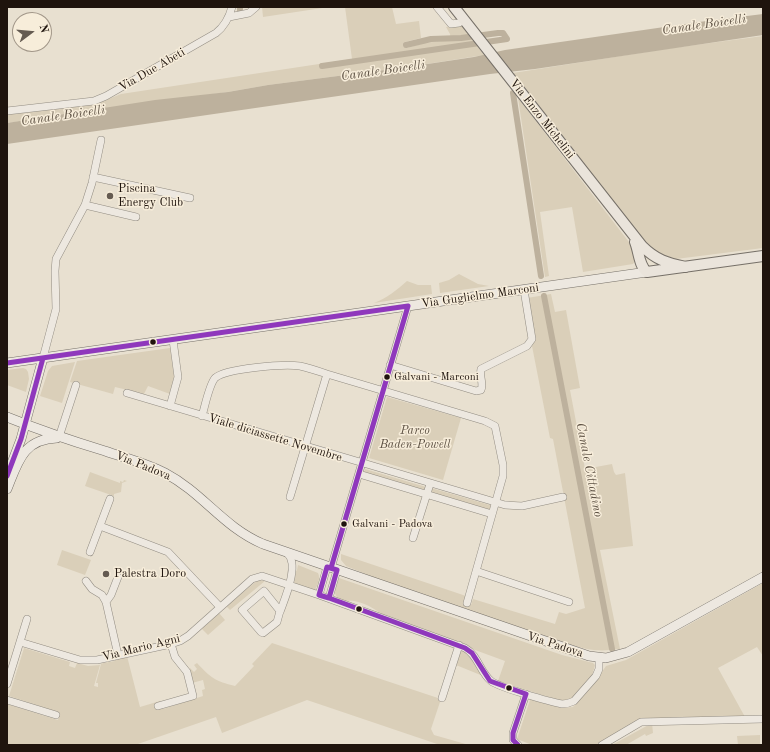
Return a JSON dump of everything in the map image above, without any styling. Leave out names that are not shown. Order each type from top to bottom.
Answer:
[{"type":"main road","name":"Via Enzo Michelini","points":[[454,7],[645,250],[664,262],[686,267]]},
{"type":"main road","name":"Via Enzo Michelini","points":[[630,232],[638,250],[640,261],[647,272]]},
{"type":"main road","points":[[645,250],[649,263],[647,272]]},
{"type":"main road","name":"Via Guglielmo Marconi","points":[[7,363],[763,256]]},
{"type":"main road","points":[[622,276],[635,271],[638,268],[640,261]]},
{"type":"main road","points":[[7,476],[26,425],[44,358]]},
{"type":"main road","name":"Via Padova","points":[[7,417],[60,437],[144,464],[164,473],[188,488],[236,530],[254,540],[286,553],[581,654],[599,658],[606,658],[628,652],[763,577]]},
{"type":"main road","points":[[7,489],[20,456],[24,451],[41,440],[60,437]]},
{"type":"street","name":"Via Due Abeti","points":[[7,111],[87,102],[102,98],[216,33],[224,26],[232,7]]},
{"type":"street","points":[[229,17],[249,13],[256,7]]},
{"type":"street","points":[[437,7],[451,24],[459,23]]},
{"type":"street","points":[[44,358],[56,309],[56,259],[85,205],[101,140]]},
{"type":"street","points":[[93,177],[190,198]]},
{"type":"street","points":[[85,205],[136,217]]},
{"type":"street","points":[[390,365],[476,391],[481,390],[481,369],[527,346],[532,339],[524,290]]},
{"type":"street","points":[[319,595],[332,568],[408,306]]},
{"type":"street","points":[[170,406],[178,377],[173,340]]},
{"type":"street","points":[[202,416],[212,383],[216,378],[226,372],[289,366],[301,367],[327,374],[485,421],[495,426],[504,471],[466,603]]},
{"type":"street","points":[[290,497],[327,374]]},
{"type":"street","points":[[60,437],[76,385]]},
{"type":"street","name":"Viale diciassette Novembre","points":[[127,393],[495,503],[517,506],[563,497]]},
{"type":"street","points":[[359,474],[492,514]]},
{"type":"street","points":[[413,538],[430,484]]},
{"type":"street","points":[[90,552],[110,499]]},
{"type":"street","points":[[100,526],[168,552],[220,607]]},
{"type":"street","points":[[280,612],[280,610],[264,591],[242,610],[263,633],[277,622],[289,586],[292,563],[290,556],[286,553]]},
{"type":"street","points":[[329,598],[332,568]]},
{"type":"street","points":[[476,571],[569,602]]},
{"type":"street","name":"Via Mario Agni","points":[[20,642],[82,661],[97,660],[180,641],[188,636],[252,579],[259,576],[289,586]]},
{"type":"street","points":[[106,602],[118,577]]},
{"type":"street","points":[[86,581],[92,589],[102,595],[106,602],[118,655]]},
{"type":"street","points":[[289,586],[329,598],[462,646],[472,653],[490,681],[526,694],[562,704],[570,703],[596,676],[599,658]]},
{"type":"street","points":[[7,684],[27,619]]},
{"type":"street","points":[[158,706],[193,696],[187,672],[175,657],[171,644]]},
{"type":"street","points":[[442,698],[462,646]]},
{"type":"street","points":[[517,744],[513,740],[513,733],[526,694]]},
{"type":"street","points":[[7,700],[56,715]]},
{"type":"street","points":[[602,745],[641,722],[763,719]]},
{"type":"green space","points":[[262,7],[329,7],[263,17]]},
{"type":"green space","points":[[345,7],[392,7],[396,24],[419,21],[421,38],[405,42],[407,48],[424,43],[451,40],[450,34],[446,27],[461,25],[484,55],[7,123],[7,114],[106,100],[121,94],[352,59]]},
{"type":"green space","points":[[763,36],[763,248],[676,259],[665,259],[645,243],[513,73],[665,49]]},
{"type":"green space","points":[[518,98],[632,246],[636,260],[633,264],[583,272],[572,207],[540,212],[549,276],[545,277]]},
{"type":"green space","points":[[459,274],[478,284],[489,286],[440,293],[439,283],[449,280]]},
{"type":"green space","points":[[407,281],[418,285],[431,285],[432,294],[374,303],[392,294]]},
{"type":"green space","points":[[551,294],[555,312],[566,310],[580,388],[570,390],[585,469],[612,464],[616,475],[625,473],[633,546],[600,550],[620,649],[593,650],[567,644],[397,587],[346,566],[341,560],[341,554],[466,596],[464,604],[471,605],[473,599],[555,624],[559,612],[566,614],[585,608],[553,439],[550,438],[532,346],[536,338],[527,298]]},
{"type":"green space","points":[[170,348],[174,377],[170,394],[148,386],[144,394],[115,387],[113,394],[70,382],[77,361]]},
{"type":"green space","points":[[75,362],[62,403],[40,396],[48,371],[52,366]]},
{"type":"green space","points":[[23,368],[28,372],[29,379],[26,392],[7,385],[7,370]]},
{"type":"green space","name":"Parco Baden-Powell","points":[[387,397],[461,418],[443,480],[369,458]]},
{"type":"green space","points":[[365,469],[426,487],[425,490],[364,473]]},
{"type":"green space","points":[[90,472],[120,483],[120,481],[127,481],[122,483],[121,492],[114,494],[114,496],[85,486]]},
{"type":"green space","points":[[431,488],[493,506],[491,510],[430,493]]},
{"type":"green space","points":[[62,550],[91,560],[85,575],[57,565]]},
{"type":"green space","points":[[298,565],[318,573],[319,580],[314,592],[294,585]]},
{"type":"green space","points":[[339,578],[562,655],[593,663],[595,665],[592,676],[572,698],[568,700],[558,700],[498,681],[505,661],[385,617],[362,603],[341,600],[335,593]]},
{"type":"green space","points":[[258,580],[265,581],[230,610],[226,606]]},
{"type":"green space","points":[[763,583],[763,656],[757,647],[718,668],[745,717],[640,720],[597,745],[532,745],[517,739],[531,697],[562,708],[573,707],[606,666],[626,660]]},
{"type":"green space","points":[[219,613],[225,620],[208,635],[202,629]]},
{"type":"green space","points":[[272,643],[441,699],[431,729],[434,735],[469,745],[440,745],[307,700],[222,733],[216,717],[135,745],[7,745],[7,704],[58,720],[60,713],[9,696],[24,648],[70,662],[69,666],[75,668],[77,663],[88,666],[100,665],[94,686],[98,687],[98,683],[96,683],[101,664],[115,661],[114,658],[127,656],[140,707],[160,701],[163,709],[203,696],[202,690],[205,689],[203,680],[192,683],[189,672],[190,668],[194,672],[197,669],[194,665],[197,663],[214,678],[235,686],[254,666],[252,664]]},
{"type":"green space","points":[[461,650],[471,657],[483,676],[456,665]]},
{"type":"green space","points":[[652,723],[653,733],[646,736],[645,734],[626,745],[612,745]]},
{"type":"green space","points":[[760,735],[760,745],[738,745],[737,736]]},
{"type":"water","name":"Canale Boicelli","points":[[763,14],[763,35],[7,144],[7,123],[155,100],[228,92],[268,85],[408,67],[474,57],[505,50]]},
{"type":"waterway","name":"Canale Boicelli","points":[[322,66],[507,39],[503,33],[498,33],[461,38],[431,39],[406,45]]},
{"type":"waterway","points":[[513,93],[541,276]]},
{"type":"waterway","name":"Canale Cittadino","points":[[544,296],[612,649]]},
{"type":"transit line","points":[[7,363],[408,306]]},
{"type":"transit line","points":[[331,568],[408,306]]},
{"type":"transit line","points":[[7,476],[21,439],[43,358]]},
{"type":"transit line","points":[[327,567],[337,570],[329,598],[319,595],[327,567]]},
{"type":"transit line","points":[[329,598],[465,648],[472,653],[490,681],[526,694]]},
{"type":"transit line","points":[[518,745],[513,740],[513,733],[526,694]]},
{"type":"place","name":"Piscina Energy Club","points":[[110,196]]},
{"type":"place","name":"Galvani - Marconi","points":[[387,377]]},
{"type":"place","name":"Galvani - Padova","points":[[344,524]]},
{"type":"place","name":"Palestra Doro","points":[[106,574]]}]
